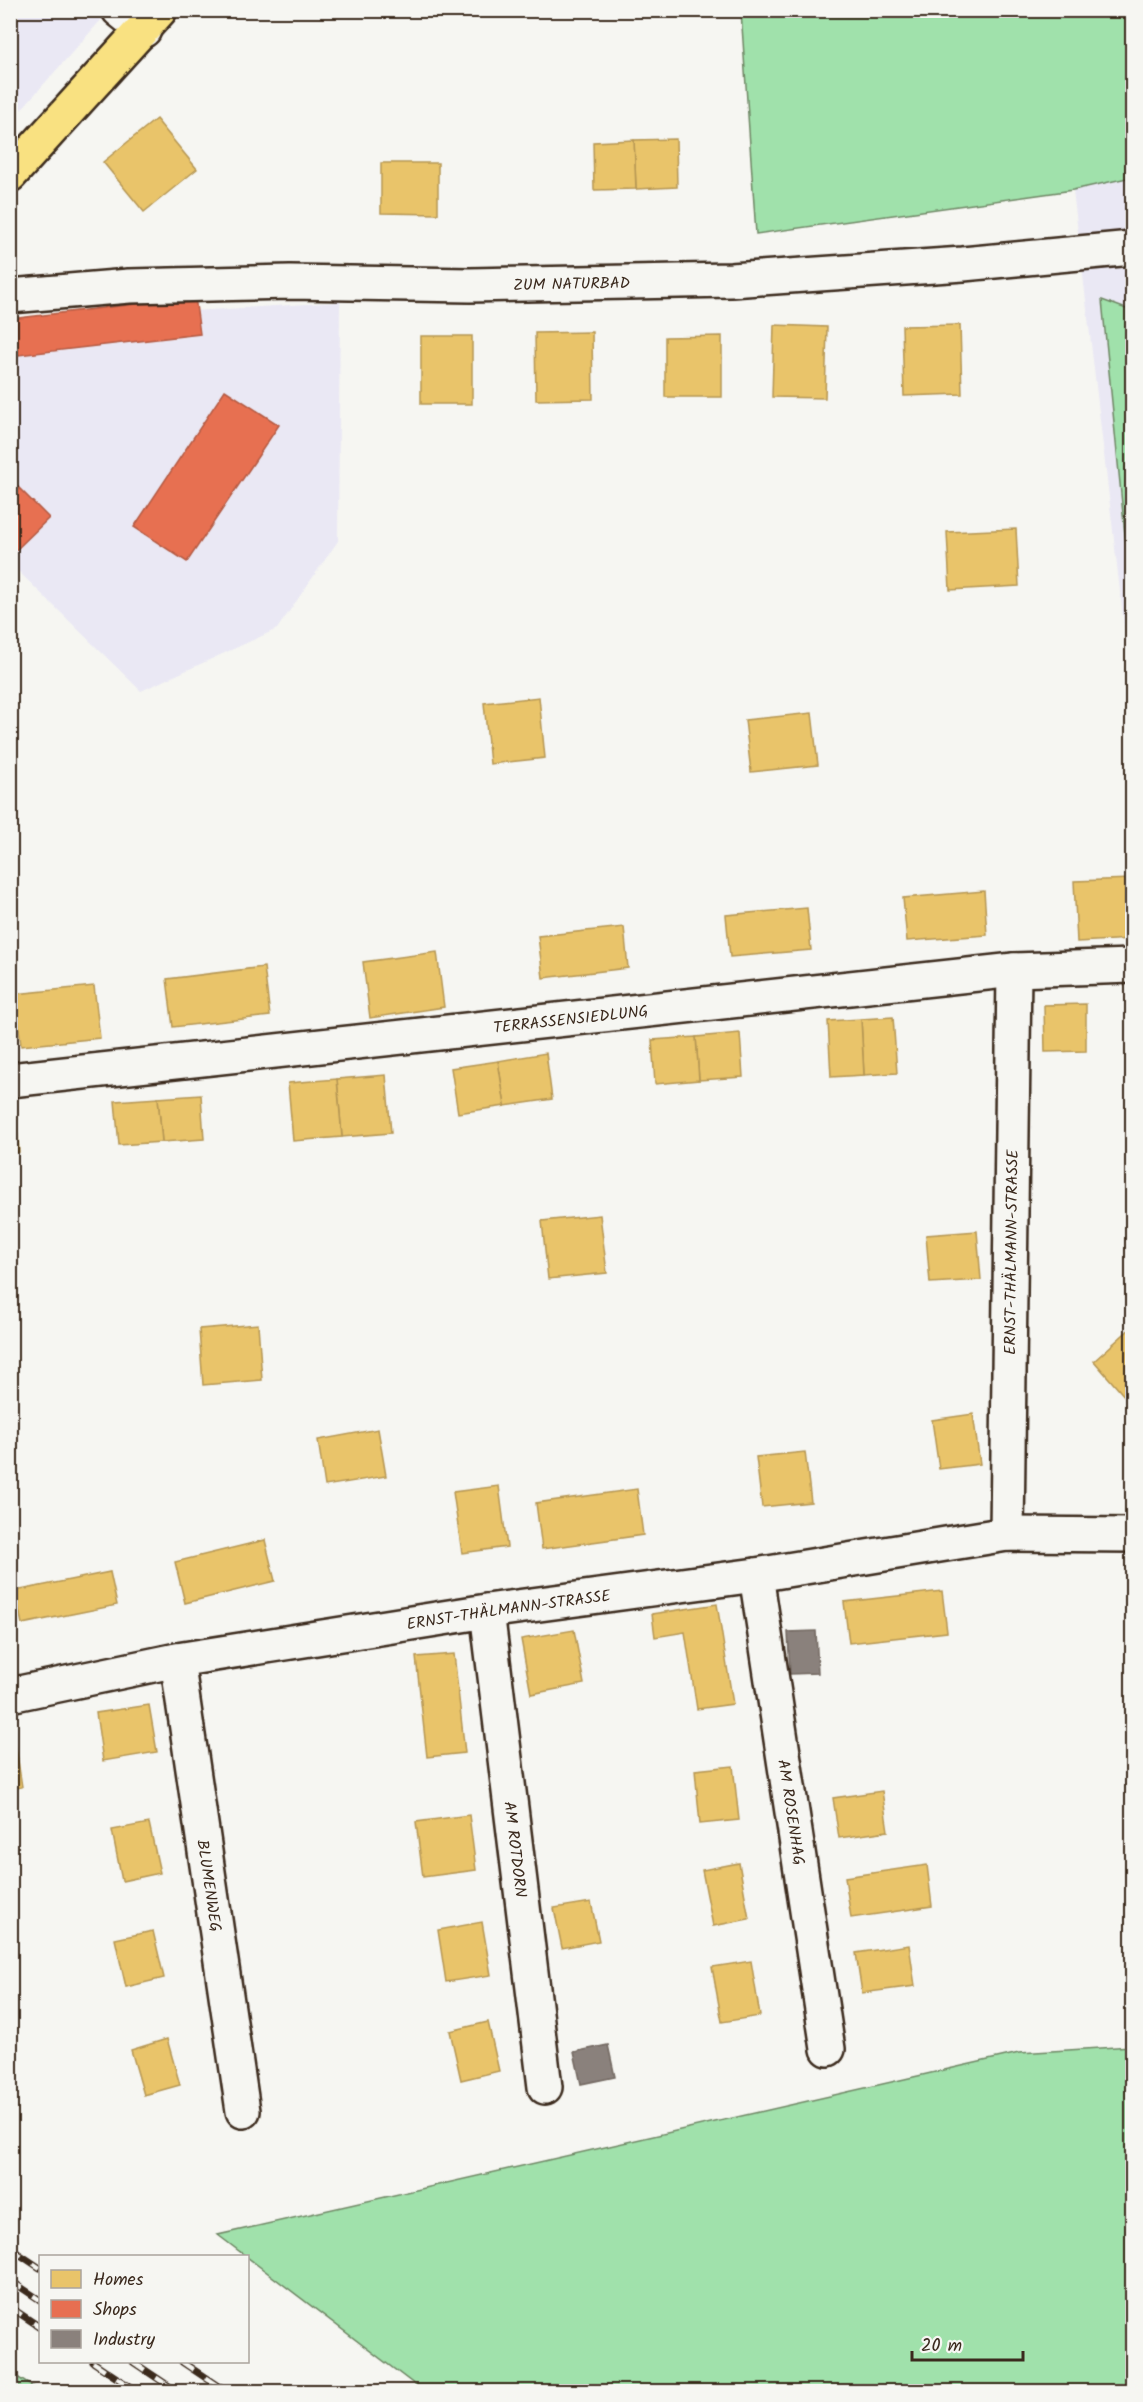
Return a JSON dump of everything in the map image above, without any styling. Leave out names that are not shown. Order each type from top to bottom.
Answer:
[{"type":"main road","points":[[10,175],[152,20]]},
{"type":"street","points":[[119,10],[152,20]]},
{"type":"street","name":"ZUM NATURBAD","points":[[10,296],[129,286],[290,282],[470,285],[731,280],[963,264],[1132,248]]},
{"type":"street","name":"TERRASSENSIEDLUNG","points":[[10,1080],[1014,970],[1132,966]]},
{"type":"street","name":"ERNST-THÄLMANN-STRASSE","points":[[1007,1534],[1014,970]]},
{"type":"street","name":"ERNST-THÄLMANN-STRASSE","points":[[10,1695],[177,1660],[487,1611],[756,1575],[1007,1534],[1132,1535]]},
{"type":"street","name":"AM ROSENHAG","points":[[756,1575],[828,2049]]},
{"type":"street","name":"AM ROTDORN","points":[[487,1611],[545,2087]]},
{"type":"street","name":"BLUMENWEG","points":[[177,1660],[243,2110]]},
{"type":"shaded area","points":[[11,11],[109,11],[11,121]]},
{"type":"shaded area","points":[[1132,177],[1132,642],[1126,642],[1073,190]]},
{"type":"shaded area","points":[[340,302],[338,541],[277,629],[141,691],[11,564],[10,322]]},
{"type":"green space","points":[[741,11],[1132,11],[1132,177],[1073,190],[756,234]]},
{"type":"green space","points":[[1102,300],[1132,311],[1132,606]]},
{"type":"green space","points":[[1132,2046],[1132,2391],[423,2391],[249,2259],[249,2255],[244,2255],[218,2235],[1019,2053]]},
{"type":"green space","points":[[11,2373],[39,2391],[11,2391]]},
{"type":"building: Homes","points":[[156,119],[197,169],[144,212],[103,162]]},
{"type":"building: Homes","points":[[676,139],[677,187],[636,189],[634,140]]},
{"type":"building: Homes","points":[[634,140],[636,189],[594,190],[593,142]]},
{"type":"building: Homes","points":[[381,163],[438,163],[438,214],[381,213]]},
{"type":"building: Homes","points":[[774,325],[827,327],[825,398],[772,397]]},
{"type":"building: Homes","points":[[960,325],[962,394],[904,396],[902,326]]},
{"type":"building: Homes","points":[[592,332],[593,399],[536,400],[535,333]]},
{"type":"building: Homes","points":[[421,336],[472,336],[472,404],[421,404]]},
{"type":"building: Homes","points":[[722,336],[722,397],[665,397],[665,337]]},
{"type":"building: Homes","points":[[1016,529],[1019,586],[950,590],[947,532]]},
{"type":"building: Homes","points":[[539,697],[545,758],[490,764],[484,703]]},
{"type":"building: Homes","points":[[812,713],[818,765],[751,772],[745,720]]},
{"type":"building: Homes","points":[[1132,879],[1132,939],[1077,942],[1074,881]]},
{"type":"building: Homes","points":[[984,891],[987,935],[907,941],[903,898]]},
{"type":"building: Homes","points":[[807,908],[811,950],[730,957],[726,915]]},
{"type":"building: Homes","points":[[624,927],[628,968],[543,978],[538,936]]},
{"type":"building: Homes","points":[[437,952],[444,1007],[370,1018],[363,962]]},
{"type":"building: Homes","points":[[264,967],[270,1016],[173,1027],[167,979]]},
{"type":"building: Homes","points":[[94,986],[100,1038],[21,1046],[15,994]]},
{"type":"building: Homes","points":[[1086,1004],[1086,1051],[1045,1052],[1044,1005]]},
{"type":"building: Homes","points":[[893,1017],[897,1073],[864,1075],[861,1019]]},
{"type":"building: Homes","points":[[861,1019],[864,1075],[831,1077],[828,1021]]},
{"type":"building: Homes","points":[[740,1033],[743,1077],[699,1080],[696,1037]]},
{"type":"building: Homes","points":[[696,1037],[699,1080],[655,1084],[652,1040]]},
{"type":"building: Homes","points":[[546,1053],[552,1099],[505,1106],[498,1061]]},
{"type":"building: Homes","points":[[498,1061],[505,1106],[458,1113],[451,1068]]},
{"type":"building: Homes","points":[[386,1075],[391,1133],[342,1137],[337,1079]]},
{"type":"building: Homes","points":[[337,1079],[342,1137],[293,1141],[288,1083]]},
{"type":"building: Homes","points":[[201,1095],[204,1139],[162,1142],[158,1098]]},
{"type":"building: Homes","points":[[158,1098],[162,1142],[119,1145],[115,1101]]},
{"type":"building: Homes","points":[[10,1115],[16,1115],[19,1152],[10,1153]]},
{"type":"building: Homes","points":[[600,1215],[607,1273],[548,1279],[542,1221]]},
{"type":"building: Homes","points":[[977,1231],[981,1280],[930,1283],[926,1235]]},
{"type":"building: Homes","points":[[258,1324],[262,1380],[203,1385],[199,1329]]},
{"type":"building: Homes","points":[[1132,1327],[1132,1405],[1094,1361]]},
{"type":"building: Homes","points":[[973,1414],[980,1464],[939,1469],[932,1420]]},
{"type":"building: Homes","points":[[378,1429],[386,1476],[325,1486],[318,1440]]},
{"type":"building: Homes","points":[[805,1452],[811,1502],[762,1507],[756,1457]]},
{"type":"building: Homes","points":[[499,1486],[507,1547],[462,1553],[453,1492]]},
{"type":"building: Homes","points":[[637,1489],[643,1535],[542,1549],[536,1503]]},
{"type":"building: Homes","points":[[265,1540],[275,1581],[185,1603],[175,1562]]},
{"type":"building: Homes","points":[[110,1572],[117,1605],[22,1624],[15,1591]]},
{"type":"building: Homes","points":[[942,1591],[947,1632],[849,1643],[844,1602]]},
{"type":"building: Homes","points":[[717,1604],[733,1704],[697,1709],[685,1632],[655,1637],[652,1614]]},
{"type":"building: Homes","points":[[574,1630],[584,1684],[531,1694],[521,1639]]},
{"type":"building: Homes","points":[[454,1654],[465,1753],[427,1757],[416,1657]]},
{"type":"building: Homes","points":[[149,1705],[157,1752],[103,1761],[96,1713]]},
{"type":"building: Homes","points":[[14,1734],[22,1787],[10,1789],[10,1735]]},
{"type":"building: Homes","points":[[733,1766],[739,1820],[700,1824],[695,1770]]},
{"type":"building: Homes","points":[[882,1791],[888,1831],[839,1838],[833,1798]]},
{"type":"building: Homes","points":[[469,1815],[476,1870],[423,1877],[416,1822]]},
{"type":"building: Homes","points":[[149,1823],[160,1873],[122,1881],[112,1830]]},
{"type":"building: Homes","points":[[739,1863],[749,1919],[713,1926],[702,1870]]},
{"type":"building: Homes","points":[[927,1865],[932,1906],[851,1918],[845,1877]]},
{"type":"building: Homes","points":[[591,1902],[599,1941],[562,1948],[554,1908]]},
{"type":"building: Homes","points":[[482,1922],[491,1975],[446,1982],[438,1930]]},
{"type":"building: Homes","points":[[153,1931],[164,1978],[126,1987],[115,1939]]},
{"type":"building: Homes","points":[[909,1945],[915,1986],[862,1993],[856,1953]]},
{"type":"building: Homes","points":[[751,1961],[760,2016],[722,2022],[712,1967]]},
{"type":"building: Homes","points":[[488,2022],[499,2071],[461,2080],[450,2031]]},
{"type":"building: Homes","points":[[167,2039],[180,2085],[144,2095],[131,2050]]},
{"type":"building: Shops","points":[[195,297],[200,334],[10,356],[10,319]]},
{"type":"building: Shops","points":[[225,390],[279,425],[187,562],[134,527]]},
{"type":"building: Shops","points":[[10,479],[49,518],[14,552],[10,548]]},
{"type":"building: Industry","points":[[816,1631],[818,1673],[790,1674],[788,1632]]},
{"type":"building: Industry","points":[[608,2045],[615,2077],[581,2084],[574,2052]]},
{"type":"railway","points":[[10,2248],[39,2267]]},
{"type":"railway","points":[[10,2280],[39,2299]]},
{"type":"railway","points":[[10,2307],[39,2326]]},
{"type":"railway","points":[[94,2363],[138,2392]]},
{"type":"railway","points":[[134,2363],[178,2392]]},
{"type":"railway","points":[[184,2363],[227,2392]]}]
